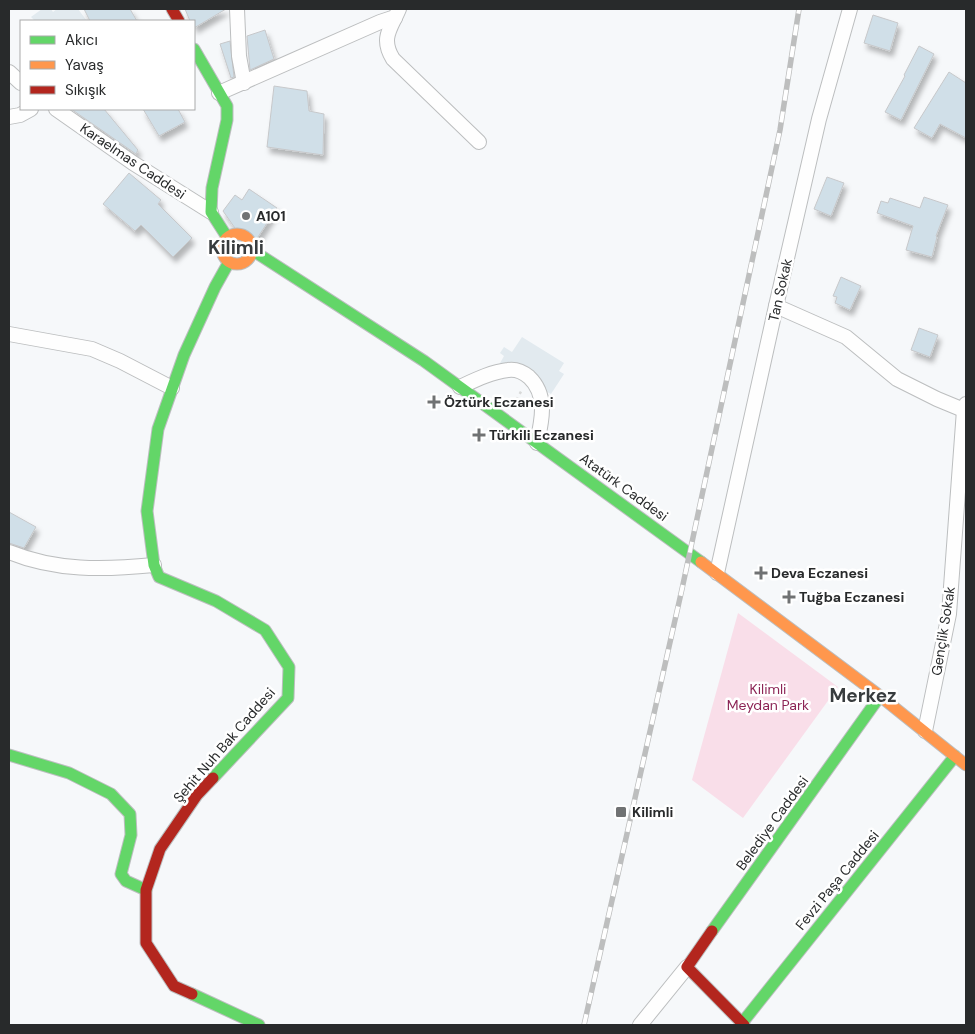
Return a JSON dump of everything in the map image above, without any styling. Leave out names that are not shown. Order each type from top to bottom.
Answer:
[{"type":"main road","points":[[172,9],[178,20]]},
{"type":"main road","points":[[195,51],[227,106],[228,120],[212,188],[211,212],[227,237]]},
{"type":"main road","points":[[231,234],[241,234],[250,240],[252,250],[243,263],[238,264],[228,262],[221,250],[227,237],[231,234]]},
{"type":"main road","name":"Atatürk Caddesi","points":[[252,250],[424,361],[506,420],[717,573],[880,696],[966,765]]},
{"type":"main road","points":[[154,565],[147,511],[158,429],[184,355],[228,262]]},
{"type":"main road","name":"Şehit Nuh Bak Caddesi","points":[[154,565],[159,577],[163,580],[216,602],[265,630],[289,667],[288,698],[197,795],[160,849],[146,890],[146,944],[174,986],[259,1025]]},
{"type":"main road","name":"Belediye Caddesi","points":[[687,967],[880,696]]},
{"type":"main road","points":[[9,755],[69,773],[111,794],[130,814],[130,835],[121,874],[126,882],[146,890]]},
{"type":"main road","name":"Fevzi Paşa Caddesi","points":[[743,1024],[954,756]]},
{"type":"main road","points":[[687,967],[743,1024]]},
{"type":"street","points":[[236,9],[239,56],[244,82]]},
{"type":"street","name":"Tan Sokak","points":[[717,573],[819,119],[850,9]]},
{"type":"street","points":[[219,93],[397,14]]},
{"type":"street","points":[[397,14],[390,26],[387,41],[393,59],[479,142]]},
{"type":"street","points":[[9,72],[20,82]]},
{"type":"street","points":[[9,117],[20,115],[29,110]]},
{"type":"street","name":"Karaelmas Caddesi","points":[[57,110],[133,163],[211,212]]},
{"type":"street","points":[[776,306],[846,336],[897,379],[937,399],[966,408]]},
{"type":"street","points":[[9,334],[92,350],[120,361],[172,388]]},
{"type":"street","points":[[460,387],[494,373],[508,370],[515,370],[529,377],[539,391],[542,404],[537,443]]},
{"type":"street","name":"Gençlik Sokak","points":[[925,731],[949,614],[966,408]]},
{"type":"street","points":[[9,552],[40,562],[75,568],[111,569],[154,565]]},
{"type":"street","points":[[640,1025],[687,967]]},
{"type":"path","points":[[506,420],[529,377]]},
{"type":"shaded area","points":[[42,9],[51,9],[53,12],[57,9],[78,9],[86,20],[34,20],[31,17]]},
{"type":"shaded area","points":[[522,337],[564,363],[559,371],[564,374],[551,394],[499,365],[504,356],[500,353],[504,347],[512,352]]},
{"type":"green space","name":"Kilimli Meydan Park","points":[[738,613],[838,687],[743,818],[692,780]]},
{"type":"building","points":[[84,9],[130,9],[136,20],[90,20]]},
{"type":"building","points":[[185,9],[226,9],[195,27],[195,20],[190,20]]},
{"type":"building","points":[[873,15],[898,23],[890,51],[864,43]]},
{"type":"building","points":[[265,30],[274,59],[250,70],[247,36]]},
{"type":"building","points":[[230,41],[234,77],[231,78],[220,44]]},
{"type":"building","points":[[919,46],[934,54],[901,120],[885,112]]},
{"type":"building","points":[[949,72],[966,83],[966,138],[940,124],[932,138],[914,128]]},
{"type":"building","points":[[274,86],[307,91],[309,111],[324,114],[323,155],[267,147]]},
{"type":"building","points":[[72,110],[105,110],[138,150],[136,154]]},
{"type":"building","points":[[144,110],[179,110],[185,122],[159,136]]},
{"type":"building","points":[[129,173],[161,200],[158,204],[192,238],[173,257],[141,225],[135,231],[103,204]]},
{"type":"building","points":[[827,177],[844,183],[831,216],[814,209]]},
{"type":"building","name":"A101","points":[[249,189],[277,208],[256,240],[247,240],[243,244],[237,240],[237,231],[223,211],[235,195],[242,200]]},
{"type":"building","points":[[924,197],[948,205],[936,236],[932,257],[906,250],[913,226],[877,213],[881,201],[888,203],[890,198],[920,208]]},
{"type":"building","points":[[841,277],[861,286],[850,310],[835,303],[837,297],[833,296]]},
{"type":"building","points":[[919,328],[938,335],[930,357],[911,350]]},
{"type":"building","points":[[9,512],[36,527],[24,548],[9,543]]},
{"type":"railway","points":[[584,1025],[682,589],[780,130],[799,9]]},
{"type":"traffic: fast","points":[[195,51],[227,106],[227,120],[212,188],[211,212],[227,237]]},
{"type":"traffic: fast","points":[[252,250],[424,361],[701,562]]},
{"type":"traffic: fast","points":[[213,778],[288,698],[289,667],[265,630],[216,601],[159,577],[154,565],[147,511],[158,429],[184,355],[215,287],[229,262]]},
{"type":"traffic: fast","points":[[712,931],[880,696]]},
{"type":"traffic: fast","points":[[9,755],[69,773],[111,794],[130,814],[131,835],[121,874],[126,881],[146,890]]},
{"type":"traffic: fast","points":[[742,1023],[955,756]]},
{"type":"traffic: fast","points":[[192,994],[259,1025]]},
{"type":"traffic: slow","points":[[237,234],[248,238],[252,249],[248,260],[237,264],[226,260],[222,249],[226,238],[237,234]]},
{"type":"traffic: slow","points":[[701,562],[880,696],[966,765]]},
{"type":"traffic: jam","points":[[172,9],[178,20]]},
{"type":"traffic: jam","points":[[192,994],[174,986],[146,943],[146,890],[160,849],[197,795],[213,778]]},
{"type":"traffic: jam","points":[[712,931],[687,967],[744,1025]]},
{"type":"place","name":"A101","points":[[246,216]]},
{"type":"place","name":"Öztürk Eczanesi","points":[[434,402]]},
{"type":"place","name":"Türkili Eczanesi","points":[[479,435]]},
{"type":"place","name":"Deva Eczanesi","points":[[761,573]]},
{"type":"place","name":"Tuğba Eczanesi","points":[[789,597]]},
{"type":"place","name":"Kilimli","points":[[621,812]]},
{"type":"district","name":"Kilimli","points":[[236,247]]},
{"type":"district","name":"Merkez","points":[[863,695]]}]
